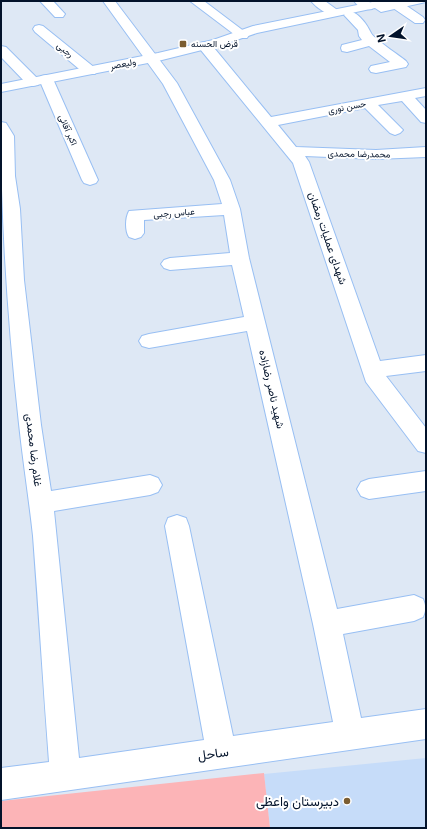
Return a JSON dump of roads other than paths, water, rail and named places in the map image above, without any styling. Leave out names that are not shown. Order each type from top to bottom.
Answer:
[{"type":"street","points":[[46,1],[59,14]]},
{"type":"street","name":"شهید ناصر رضازاده","points":[[109,1],[154,58],[170,83],[222,180],[232,208],[240,258],[327,624],[350,734]]},
{"type":"street","points":[[196,1],[243,34]]},
{"type":"street","points":[[317,1],[334,12]]},
{"type":"street","name":"ولیعصر","points":[[1,88],[154,58],[205,46],[253,30],[364,4],[421,1]]},
{"type":"street","points":[[396,3],[419,20]]},
{"type":"street","name":"ولیعصر","points":[[243,34],[257,35],[350,15],[396,3]]},
{"type":"street","points":[[350,15],[364,29],[365,36],[402,64],[376,69]]},
{"type":"street","name":"رجبی","points":[[39,29],[90,71]]},
{"type":"street","points":[[347,48],[372,41]]},
{"type":"street","name":"شهدای عملیات رمضان","points":[[205,46],[302,162],[377,382],[426,444]]},
{"type":"street","points":[[1,50],[39,81]]},
{"type":"street","name":"اکبر آقائی","points":[[39,81],[90,180]]},
{"type":"street","name":"حسن نوری","points":[[268,122],[426,92]]},
{"type":"street","points":[[405,96],[426,119]]},
{"type":"street","points":[[368,103],[394,130]]},
{"type":"street","name":"غلام رضا محمدی","points":[[1,126],[6,136],[7,176],[12,209],[15,280],[30,425],[46,543],[65,776]]},
{"type":"street","name":"محمدرضا محمدی","points":[[292,151],[348,155],[426,152]]},
{"type":"street","name":"عباس رجبی","points":[[135,233],[135,215],[232,208]]},
{"type":"street","points":[[170,264],[240,258]]},
{"type":"street","points":[[149,341],[256,322]]},
{"type":"street","points":[[373,370],[426,363]]},
{"type":"street","points":[[369,489],[426,481]]},
{"type":"street","points":[[41,503],[150,485]]},
{"type":"street","points":[[177,526],[221,752]]},
{"type":"street","points":[[327,624],[414,608]]},
{"type":"street","name":"ساحل","points":[[1,784],[426,724]]},
{"type":"place","name":"قرض الحسنه","points":[[183,44]]},
{"type":"place","name":"دبیرستان واعظی","points":[[347,801]]}]
